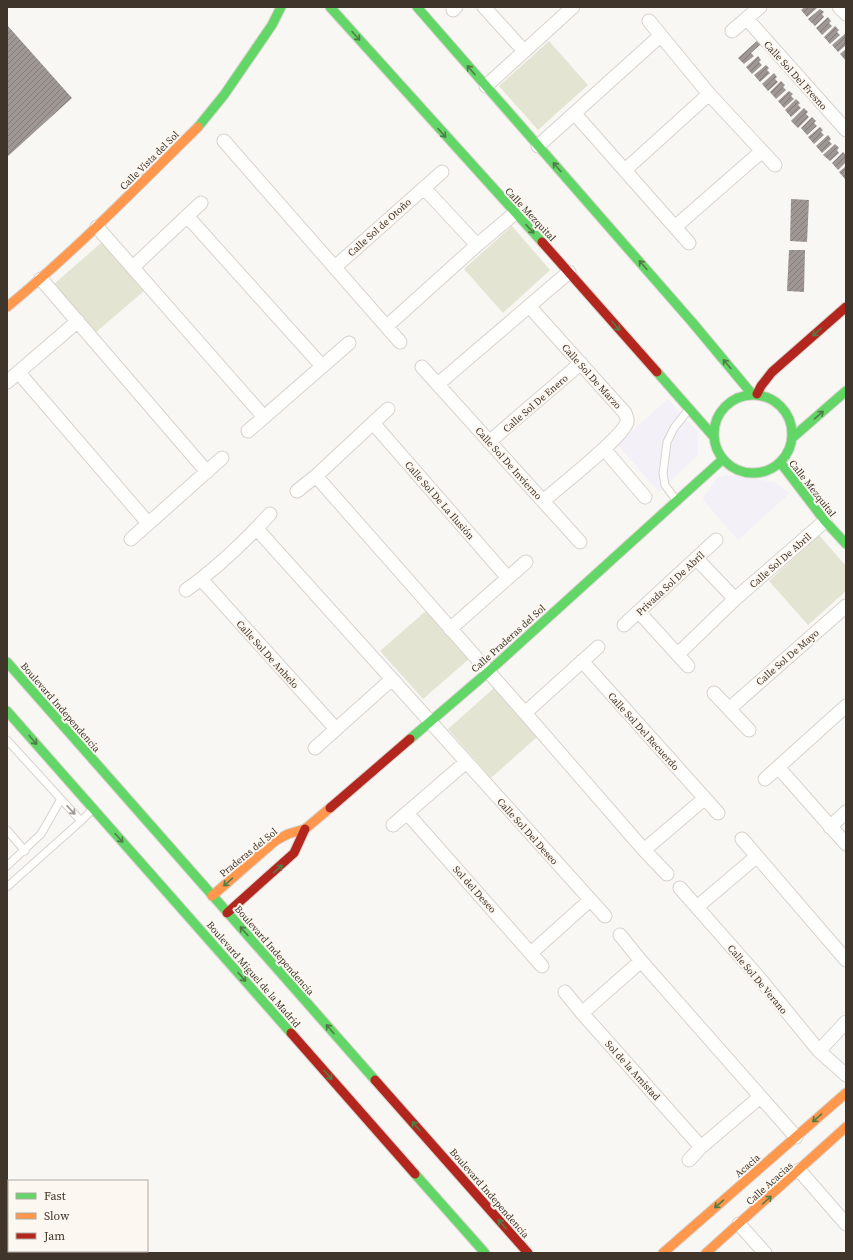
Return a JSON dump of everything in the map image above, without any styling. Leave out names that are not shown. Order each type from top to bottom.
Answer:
[{"type":"street","name":"Calle Vista del Sol","points":[[7,307],[41,279],[97,227],[199,126],[224,95],[272,25],[280,7]]},
{"type":"street","name":"Calle Mezquital","points":[[330,7],[569,272],[714,437]]},
{"type":"street","points":[[417,7],[754,394]]},
{"type":"street","points":[[484,7],[524,51]]},
{"type":"street","points":[[486,86],[573,7]]},
{"type":"street","points":[[732,31],[760,7]]},
{"type":"street","points":[[839,7],[846,14]]},
{"type":"street","name":"Calle Sol Del Fresno","points":[[747,19],[846,130]]},
{"type":"street","points":[[649,21],[709,94],[775,165]]},
{"type":"street","points":[[538,146],[660,36]]},
{"type":"street","points":[[625,170],[709,94]]},
{"type":"street","points":[[575,114],[689,243]]},
{"type":"street","points":[[224,141],[400,342]]},
{"type":"street","points":[[675,228],[762,151]]},
{"type":"street","name":"Calle Sol de Otoño","points":[[335,267],[442,172]]},
{"type":"street","points":[[424,188],[477,245]]},
{"type":"street","points":[[133,267],[200,203]]},
{"type":"street","points":[[387,326],[515,213]]},
{"type":"street","points":[[187,216],[322,366]]},
{"type":"street","points":[[97,227],[264,416]]},
{"type":"street","points":[[438,384],[569,272]]},
{"type":"street","points":[[41,279],[207,472]]},
{"type":"street","name":"Calle Sol De Marzo","points":[[529,306],[625,413],[627,418],[627,422],[623,429],[604,449],[543,501]]},
{"type":"street","points":[[754,394],[772,372],[846,307]]},
{"type":"street","points":[[7,382],[78,321]]},
{"type":"street","points":[[248,431],[349,343]]},
{"type":"street","name":"Calle Sol De Enero","points":[[490,442],[581,363]]},
{"type":"street","name":"Calle Sol De Invierno","points":[[422,367],[580,542]]},
{"type":"street","points":[[19,373],[148,523]]},
{"type":"street","points":[[792,438],[846,391]]},
{"type":"street","points":[[754,394],[769,398],[779,404],[787,414],[791,426],[792,438],[788,451],[780,462],[769,469],[757,473],[739,470],[723,459],[716,449],[714,437],[714,424],[719,413],[728,403],[739,396],[754,394]]},
{"type":"street","points":[[297,491],[316,476],[388,409]]},
{"type":"street","name":"Calle Sol De La Ilusión","points":[[373,423],[508,578]]},
{"type":"street","points":[[604,449],[645,497]]},
{"type":"street","points":[[131,539],[222,458]]},
{"type":"street","name":"Calle Praderas del Sol","points":[[305,829],[488,672],[723,459]]},
{"type":"street","name":"Calle Mezquital","points":[[780,462],[825,521],[846,544]]},
{"type":"street","points":[[316,476],[644,850],[667,874]]},
{"type":"street","points":[[186,590],[201,579],[257,528],[270,514]]},
{"type":"street","name":"Calle Sol De Abril","points":[[678,654],[736,599],[825,521]]},
{"type":"street","points":[[257,528],[430,721]]},
{"type":"street","name":"Privada Sol De Abril","points":[[624,625],[716,540]]},
{"type":"street","points":[[696,558],[736,599]]},
{"type":"street","points":[[450,629],[526,562]]},
{"type":"street","name":"Calle Sol De Anhelo","points":[[201,579],[336,729]]},
{"type":"street","name":"Calle Sol De Mayo","points":[[729,709],[846,606]]},
{"type":"street","points":[[638,612],[688,666]]},
{"type":"street","points":[[525,713],[598,647]]},
{"type":"street","name":"Calle Sol Del Recuerdo","points":[[582,661],[718,813]]},
{"type":"street","name":"Boulevard Independencia","points":[[7,662],[528,1253]]},
{"type":"street","points":[[315,748],[392,679]]},
{"type":"street","points":[[714,693],[749,730]]},
{"type":"street","points":[[765,779],[846,706]]},
{"type":"street","name":"Boulevard Miguel de la Madrid","points":[[7,711],[485,1253]]},
{"type":"street","name":"Calle Sol Del Deseo","points":[[430,721],[605,916]]},
{"type":"street","points":[[393,825],[466,762]]},
{"type":"street","points":[[778,767],[846,844]]},
{"type":"street","points":[[644,850],[704,799]]},
{"type":"street","points":[[830,827],[846,812]]},
{"type":"street","name":"Sol del Deseo","points":[[407,813],[542,966]]},
{"type":"street","points":[[227,913],[294,853],[305,829]]},
{"type":"street","name":"Praderas del Sol","points":[[212,896],[275,841],[288,834],[305,829]]},
{"type":"street","points":[[742,839],[846,960]]},
{"type":"street","points":[[697,907],[756,857]]},
{"type":"street","name":"Calle Sol De Verano","points":[[680,888],[761,980],[819,1051],[846,1075]]},
{"type":"street","points":[[531,953],[590,900]]},
{"type":"street","points":[[620,935],[796,1137]]},
{"type":"street","points":[[582,1013],[642,961]]},
{"type":"street","name":"Sol de la Amistad","points":[[565,992],[701,1147]]},
{"type":"street","points":[[819,1051],[846,1022]]},
{"type":"street","name":"Acacia","points":[[663,1253],[846,1093]]},
{"type":"street","points":[[689,1160],[701,1147],[760,1097]]},
{"type":"street","name":"Calle Acacias","points":[[706,1253],[846,1127]]},
{"type":"street","points":[[799,1170],[846,1224]]},
{"type":"street","points":[[739,1224],[765,1253]]},
{"type":"lane","points":[[676,500],[665,485],[663,473],[665,454],[667,442],[674,428],[689,409]]},
{"type":"lane","points":[[7,740],[81,821]]},
{"type":"lane","points":[[7,866],[25,851],[45,828],[61,799]]},
{"type":"lane","points":[[7,887],[93,809]]},
{"type":"lane","points":[[7,830],[25,851]]},
{"type":"shaded area","points":[[668,399],[698,432],[698,455],[659,492],[617,444]]},
{"type":"shaded area","points":[[728,475],[775,482],[790,493],[738,540],[702,499],[718,477]]},
{"type":"green space","points":[[549,41],[588,85],[538,130],[499,86]]},
{"type":"green space","points":[[512,226],[550,270],[503,313],[464,269]]},
{"type":"green space","points":[[102,242],[144,291],[95,333],[53,285]]},
{"type":"green space","points":[[819,535],[846,566],[846,591],[808,625],[769,581]]},
{"type":"green space","points":[[427,610],[469,659],[423,699],[380,651]]},
{"type":"green space","points":[[494,688],[537,737],[491,778],[448,729]]},
{"type":"building","points":[[805,7],[817,8],[807,17],[801,10]]},
{"type":"building","points":[[820,9],[824,12],[822,14],[824,17],[815,26],[808,19]]},
{"type":"building","points":[[828,17],[831,21],[829,23],[832,26],[822,35],[816,28]]},
{"type":"building","points":[[7,25],[72,98],[7,157]]},
{"type":"building","points":[[835,26],[839,30],[837,32],[840,35],[830,44],[824,37]]},
{"type":"building","points":[[846,33],[846,45],[838,52],[832,45]]},
{"type":"building","points":[[758,40],[761,44],[751,53],[754,56],[744,64],[738,58]]},
{"type":"building","points":[[846,49],[846,61],[840,54]]},
{"type":"building","points":[[758,56],[761,60],[759,62],[762,65],[752,74],[746,67]]},
{"type":"building","points":[[766,65],[769,68],[767,70],[770,73],[760,82],[754,75]]},
{"type":"building","points":[[774,73],[777,77],[775,79],[778,82],[768,91],[762,84]]},
{"type":"building","points":[[781,81],[785,85],[783,87],[786,90],[776,99],[770,92]]},
{"type":"building","points":[[789,91],[793,94],[791,96],[794,99],[784,108],[778,101]]},
{"type":"building","points":[[796,99],[800,103],[798,105],[801,108],[791,117],[785,110]]},
{"type":"building","points":[[804,108],[808,112],[806,114],[809,117],[798,128],[791,121]]},
{"type":"building","points":[[812,117],[816,121],[814,123],[817,126],[807,135],[801,128]]},
{"type":"building","points":[[820,127],[823,130],[821,132],[824,135],[814,144],[808,137]]},
{"type":"building","points":[[828,135],[831,139],[829,141],[832,144],[822,153],[816,146]]},
{"type":"building","points":[[835,144],[839,148],[837,150],[839,153],[830,161],[823,155]]},
{"type":"building","points":[[843,152],[846,155],[846,162],[838,170],[832,163]]},
{"type":"building","points":[[846,166],[846,178],[845,179],[839,172]]},
{"type":"building","points":[[791,199],[809,200],[807,242],[790,241]]},
{"type":"building","points":[[789,250],[805,250],[804,292],[787,291]]},
{"type":"traffic: fast","points":[[198,127],[224,95],[272,25],[281,7]]},
{"type":"traffic: fast","points":[[330,7],[542,242]]},
{"type":"traffic: fast","points":[[417,7],[692,322],[752,394]]},
{"type":"traffic: fast","points":[[657,372],[714,437]]},
{"type":"traffic: fast","points":[[792,438],[846,391]]},
{"type":"traffic: fast","points":[[753,395],[768,398],[781,406],[789,419],[792,434],[789,449],[781,462],[768,470],[753,473],[738,470],[725,462],[717,449],[714,434],[717,419],[725,406],[738,398],[753,395]]},
{"type":"traffic: fast","points":[[410,739],[488,672],[723,459]]},
{"type":"traffic: fast","points":[[780,462],[825,521],[846,544]]},
{"type":"traffic: fast","points":[[7,662],[375,1080]]},
{"type":"traffic: fast","points":[[7,711],[291,1033]]},
{"type":"traffic: fast","points":[[415,1174],[485,1253]]},
{"type":"traffic: slow","points":[[7,307],[81,242],[198,127]]},
{"type":"traffic: slow","points":[[212,896],[275,841],[288,834],[305,829],[330,808]]},
{"type":"traffic: slow","points":[[663,1253],[846,1093]]},
{"type":"traffic: slow","points":[[706,1253],[846,1127]]},
{"type":"traffic: jam","points":[[542,242],[657,372]]},
{"type":"traffic: jam","points":[[757,394],[761,386],[772,372],[846,307]]},
{"type":"traffic: jam","points":[[330,808],[410,739]]},
{"type":"traffic: jam","points":[[227,913],[294,853],[305,829]]},
{"type":"traffic: jam","points":[[291,1033],[415,1174]]},
{"type":"traffic: jam","points":[[375,1080],[528,1253]]}]
